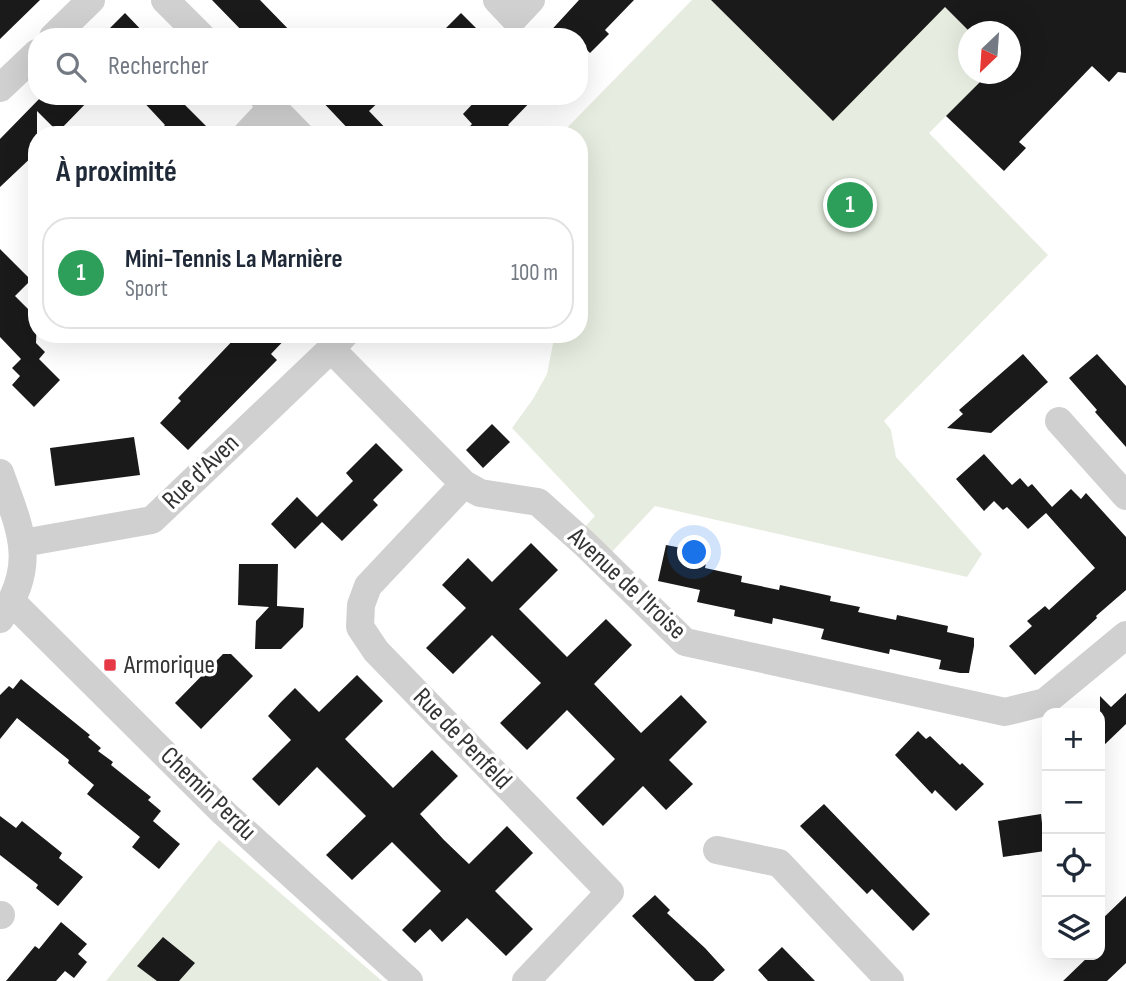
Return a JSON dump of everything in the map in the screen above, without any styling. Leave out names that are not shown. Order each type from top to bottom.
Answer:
[{"type":"street","points":[[62,28],[91,0]]},
{"type":"street","points":[[165,0],[193,28]]},
{"type":"street","points":[[497,0],[514,18],[531,0]]},
{"type":"street","points":[[0,88],[28,62]]},
{"type":"street","points":[[252,126],[265,105]]},
{"type":"street","points":[[270,105],[291,126]]},
{"type":"street","name":"Rue d'Aven","points":[[23,542],[152,520],[337,343]]},
{"type":"street","name":"Avenue de l'Iroise","points":[[339,343],[464,484],[480,493],[538,502],[685,642],[1005,712],[1045,702],[1126,635]]},
{"type":"street","points":[[1059,421],[1126,496]]},
{"type":"street","points":[[0,473],[23,542],[22,570],[6,610]]},
{"type":"street","name":"Rue de Penfeld","points":[[464,484],[368,586],[361,605],[360,627],[376,650],[610,892],[526,981]]},
{"type":"street","name":"Chemin Perdu","points":[[6,610],[410,981]]},
{"type":"street","points":[[717,850],[779,863],[890,981]]},
{"type":"shaded area","points":[[692,0],[1060,0],[1021,40],[1021,21],[958,21],[958,84],[978,84],[929,133],[1048,255],[884,421],[891,430],[896,457],[982,554],[967,577],[655,506],[607,557],[582,530],[595,516],[512,428],[547,374],[553,343],[588,343],[588,126],[569,126]]},
{"type":"shaded area","points":[[219,840],[382,981],[106,981]]},
{"type":"building","points":[[0,0],[40,0],[0,39]]},
{"type":"building","points":[[212,0],[260,0],[287,28],[239,28]]},
{"type":"building","points":[[579,0],[634,0],[605,30],[609,34],[590,53],[588,28],[553,28]]},
{"type":"building","points":[[711,0],[1126,0],[1126,73],[1118,72],[1109,82],[1092,66],[1019,142],[1026,148],[1004,171],[946,116],[978,84],[1021,84],[1021,21],[959,21],[945,7],[833,121]]},
{"type":"building","points":[[125,13],[139,28],[110,28]]},
{"type":"building","points":[[461,13],[476,28],[446,28]]},
{"type":"building","points":[[33,105],[84,105],[64,126],[52,126],[37,111],[37,126],[28,126],[28,161],[0,187],[0,139]]},
{"type":"building","points":[[146,105],[185,105],[206,126],[164,126]]},
{"type":"building","points":[[326,105],[375,105],[369,111],[383,126],[345,126]]},
{"type":"building","points":[[472,105],[527,105],[509,126],[470,126],[472,124],[463,114]]},
{"type":"building","points":[[0,249],[28,277],[28,283],[15,296],[28,309],[28,343],[36,343],[45,352],[39,359],[60,380],[34,407],[12,385],[20,376],[12,368],[21,359],[0,337]]},
{"type":"building","points":[[230,343],[281,343],[271,354],[277,360],[188,450],[160,423],[181,401],[178,398]]},
{"type":"building","points":[[1023,354],[1048,382],[991,433],[947,428],[963,414],[959,410]]},
{"type":"building","points":[[1097,354],[1126,386],[1126,447],[1069,378]]},
{"type":"building","points":[[492,424],[510,442],[483,468],[466,450]]},
{"type":"building","points":[[134,437],[140,475],[55,486],[50,448]]},
{"type":"building","points":[[376,443],[403,470],[373,500],[378,505],[342,541],[322,522],[295,549],[271,524],[297,497],[317,517],[353,481],[346,473]]},
{"type":"building","points":[[984,454],[1012,485],[1020,478],[1028,487],[1032,484],[1052,507],[1071,489],[1081,499],[1086,493],[1126,537],[1126,590],[1035,675],[1009,646],[1032,626],[1027,621],[1045,606],[1049,610],[1095,568],[1046,513],[1028,529],[1007,507],[1003,510],[994,501],[984,511],[956,479]]},
{"type":"building","points":[[531,543],[558,570],[519,609],[567,657],[606,619],[632,645],[594,684],[641,733],[681,695],[707,722],[669,760],[693,784],[666,810],[643,786],[603,826],[576,798],[615,759],[567,710],[527,750],[500,723],[541,683],[492,635],[453,674],[426,648],[466,608],[442,585],[468,558],[492,582]]},
{"type":"building","points":[[666,545],[708,553],[705,568],[742,576],[741,582],[779,590],[780,585],[831,596],[830,601],[860,607],[858,612],[896,620],[897,615],[948,626],[947,632],[974,638],[969,673],[939,669],[941,660],[890,649],[889,654],[821,639],[824,629],[773,618],[772,624],[734,616],[735,610],[697,602],[700,590],[658,581]]},
{"type":"building","points":[[239,564],[278,564],[277,606],[304,608],[303,627],[281,649],[255,649],[256,621],[269,607],[238,605]]},
{"type":"building","points":[[223,654],[231,654],[253,676],[201,729],[175,703]]},
{"type":"building","points":[[357,675],[383,701],[345,739],[393,788],[432,750],[458,776],[420,814],[444,840],[469,864],[507,826],[533,853],[495,891],[533,929],[506,956],[467,918],[442,942],[430,929],[415,943],[402,930],[441,891],[392,842],[352,880],[326,855],[366,816],[317,767],[279,806],[252,779],[291,740],[268,716],[295,688],[319,712]]},
{"type":"building","points":[[21,679],[90,735],[88,737],[101,748],[98,751],[113,762],[111,765],[151,797],[148,800],[161,811],[153,821],[180,844],[159,869],[132,847],[140,837],[87,794],[94,785],[68,763],[69,760],[17,718],[0,739],[0,695],[9,686],[13,689]]},
{"type":"building","points":[[1126,693],[1126,724],[1105,744],[1105,708],[1100,708],[1100,696],[1111,707]]},
{"type":"building","points":[[918,731],[926,739],[930,736],[984,784],[956,811],[935,790],[932,794],[895,755]]},
{"type":"building","points":[[824,804],[930,914],[913,931],[872,889],[867,894],[800,826]]},
{"type":"building","points":[[1041,814],[1042,851],[1003,857],[998,821]]},
{"type":"building","points":[[0,816],[16,828],[22,821],[62,853],[59,858],[83,877],[58,906],[36,888],[37,884],[0,855]]},
{"type":"building","points":[[655,895],[670,910],[667,913],[725,970],[713,981],[695,981],[632,916]]},
{"type":"building","points":[[1126,896],[1126,963],[1107,981],[1063,981],[1085,960],[1105,960],[1105,916]]},
{"type":"building","points":[[61,922],[87,944],[78,954],[87,962],[74,978],[65,971],[56,981],[6,981],[35,946],[39,949]]},
{"type":"building","points":[[163,937],[195,963],[179,981],[157,981],[137,966]]},
{"type":"building","points":[[782,947],[815,981],[768,981],[758,970]]},
{"type":"place","name":"Mini-Tennis La Marnière","points":[[850,205]]},
{"type":"place","name":"Armorique","points":[[110,665]]}]
